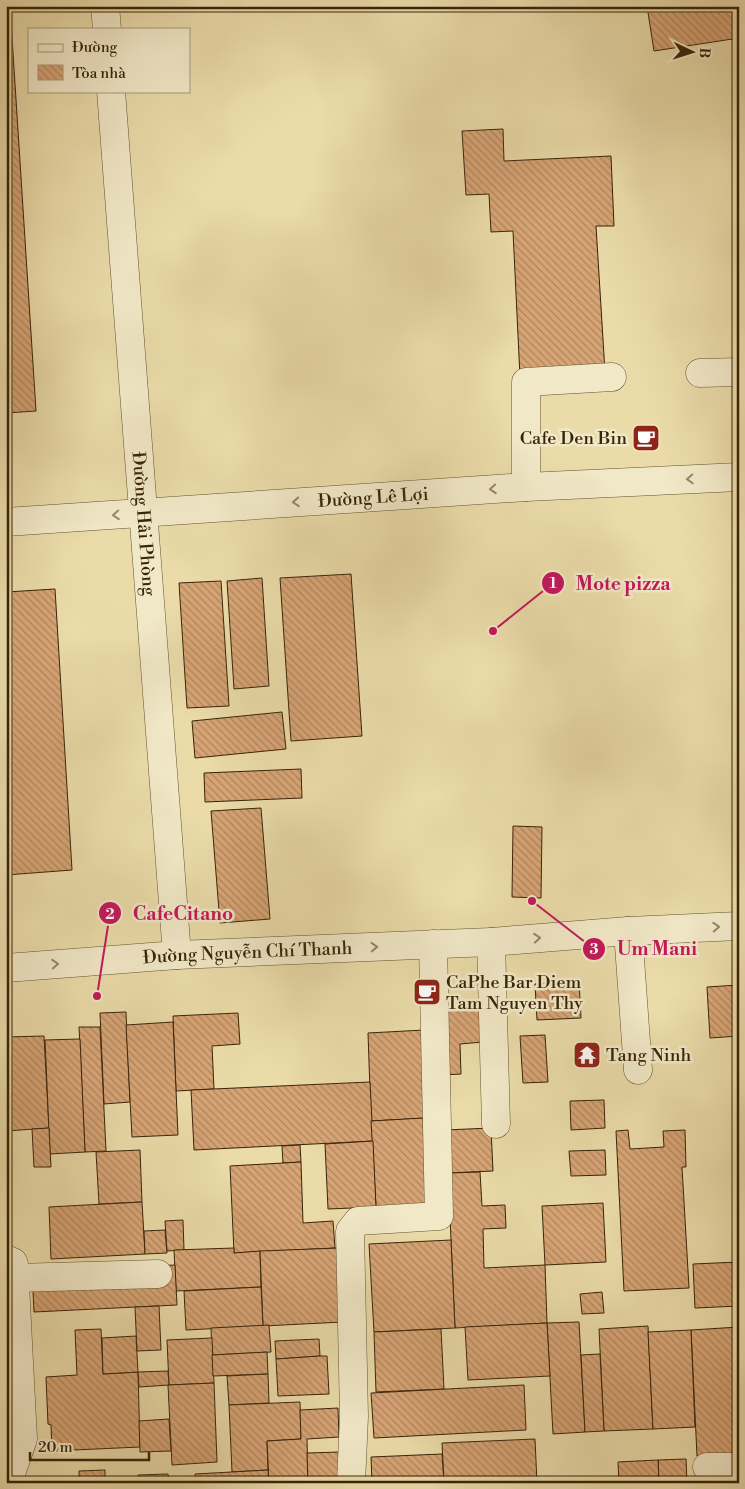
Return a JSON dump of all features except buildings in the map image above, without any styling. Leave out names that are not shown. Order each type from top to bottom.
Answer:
[{"type":"street","points":[[105,6],[107,28]]},
{"type":"street","name":"Đường Hải Phòng","points":[[111,92],[177,955]]},
{"type":"street","points":[[700,373],[739,372]]},
{"type":"street","points":[[526,487],[526,382],[612,377]]},
{"type":"street","name":"Đường Lê Lợi","points":[[6,522],[526,487],[739,476]]},
{"type":"street","name":"Đường Nguyễn Chí Thanh","points":[[6,968],[177,955],[491,942],[628,931],[739,926]]},
{"type":"street","points":[[628,931],[638,1070]]},
{"type":"street","points":[[491,942],[496,1124]]},
{"type":"street","points":[[350,1483],[354,1416],[350,1231],[358,1221],[439,1216],[432,944]]},
{"type":"street","points":[[7,1482],[23,1438],[11,1266],[158,1274]]},
{"type":"street","points":[[707,1467],[739,1466]]},
{"type":"place","name":"Cafe Den Bin","points":[[646,438]]},
{"type":"place","name":"Mote pizza","points":[[493,631]]},
{"type":"place","name":"Um Mani","points":[[532,901]]},
{"type":"place","name":"CaPhe Bar Diem Tam Nguyen Thy","points":[[427,992]]},
{"type":"place","name":"CafeCitano","points":[[97,996]]},
{"type":"place","name":"Tang Ninh","points":[[587,1055]]}]
